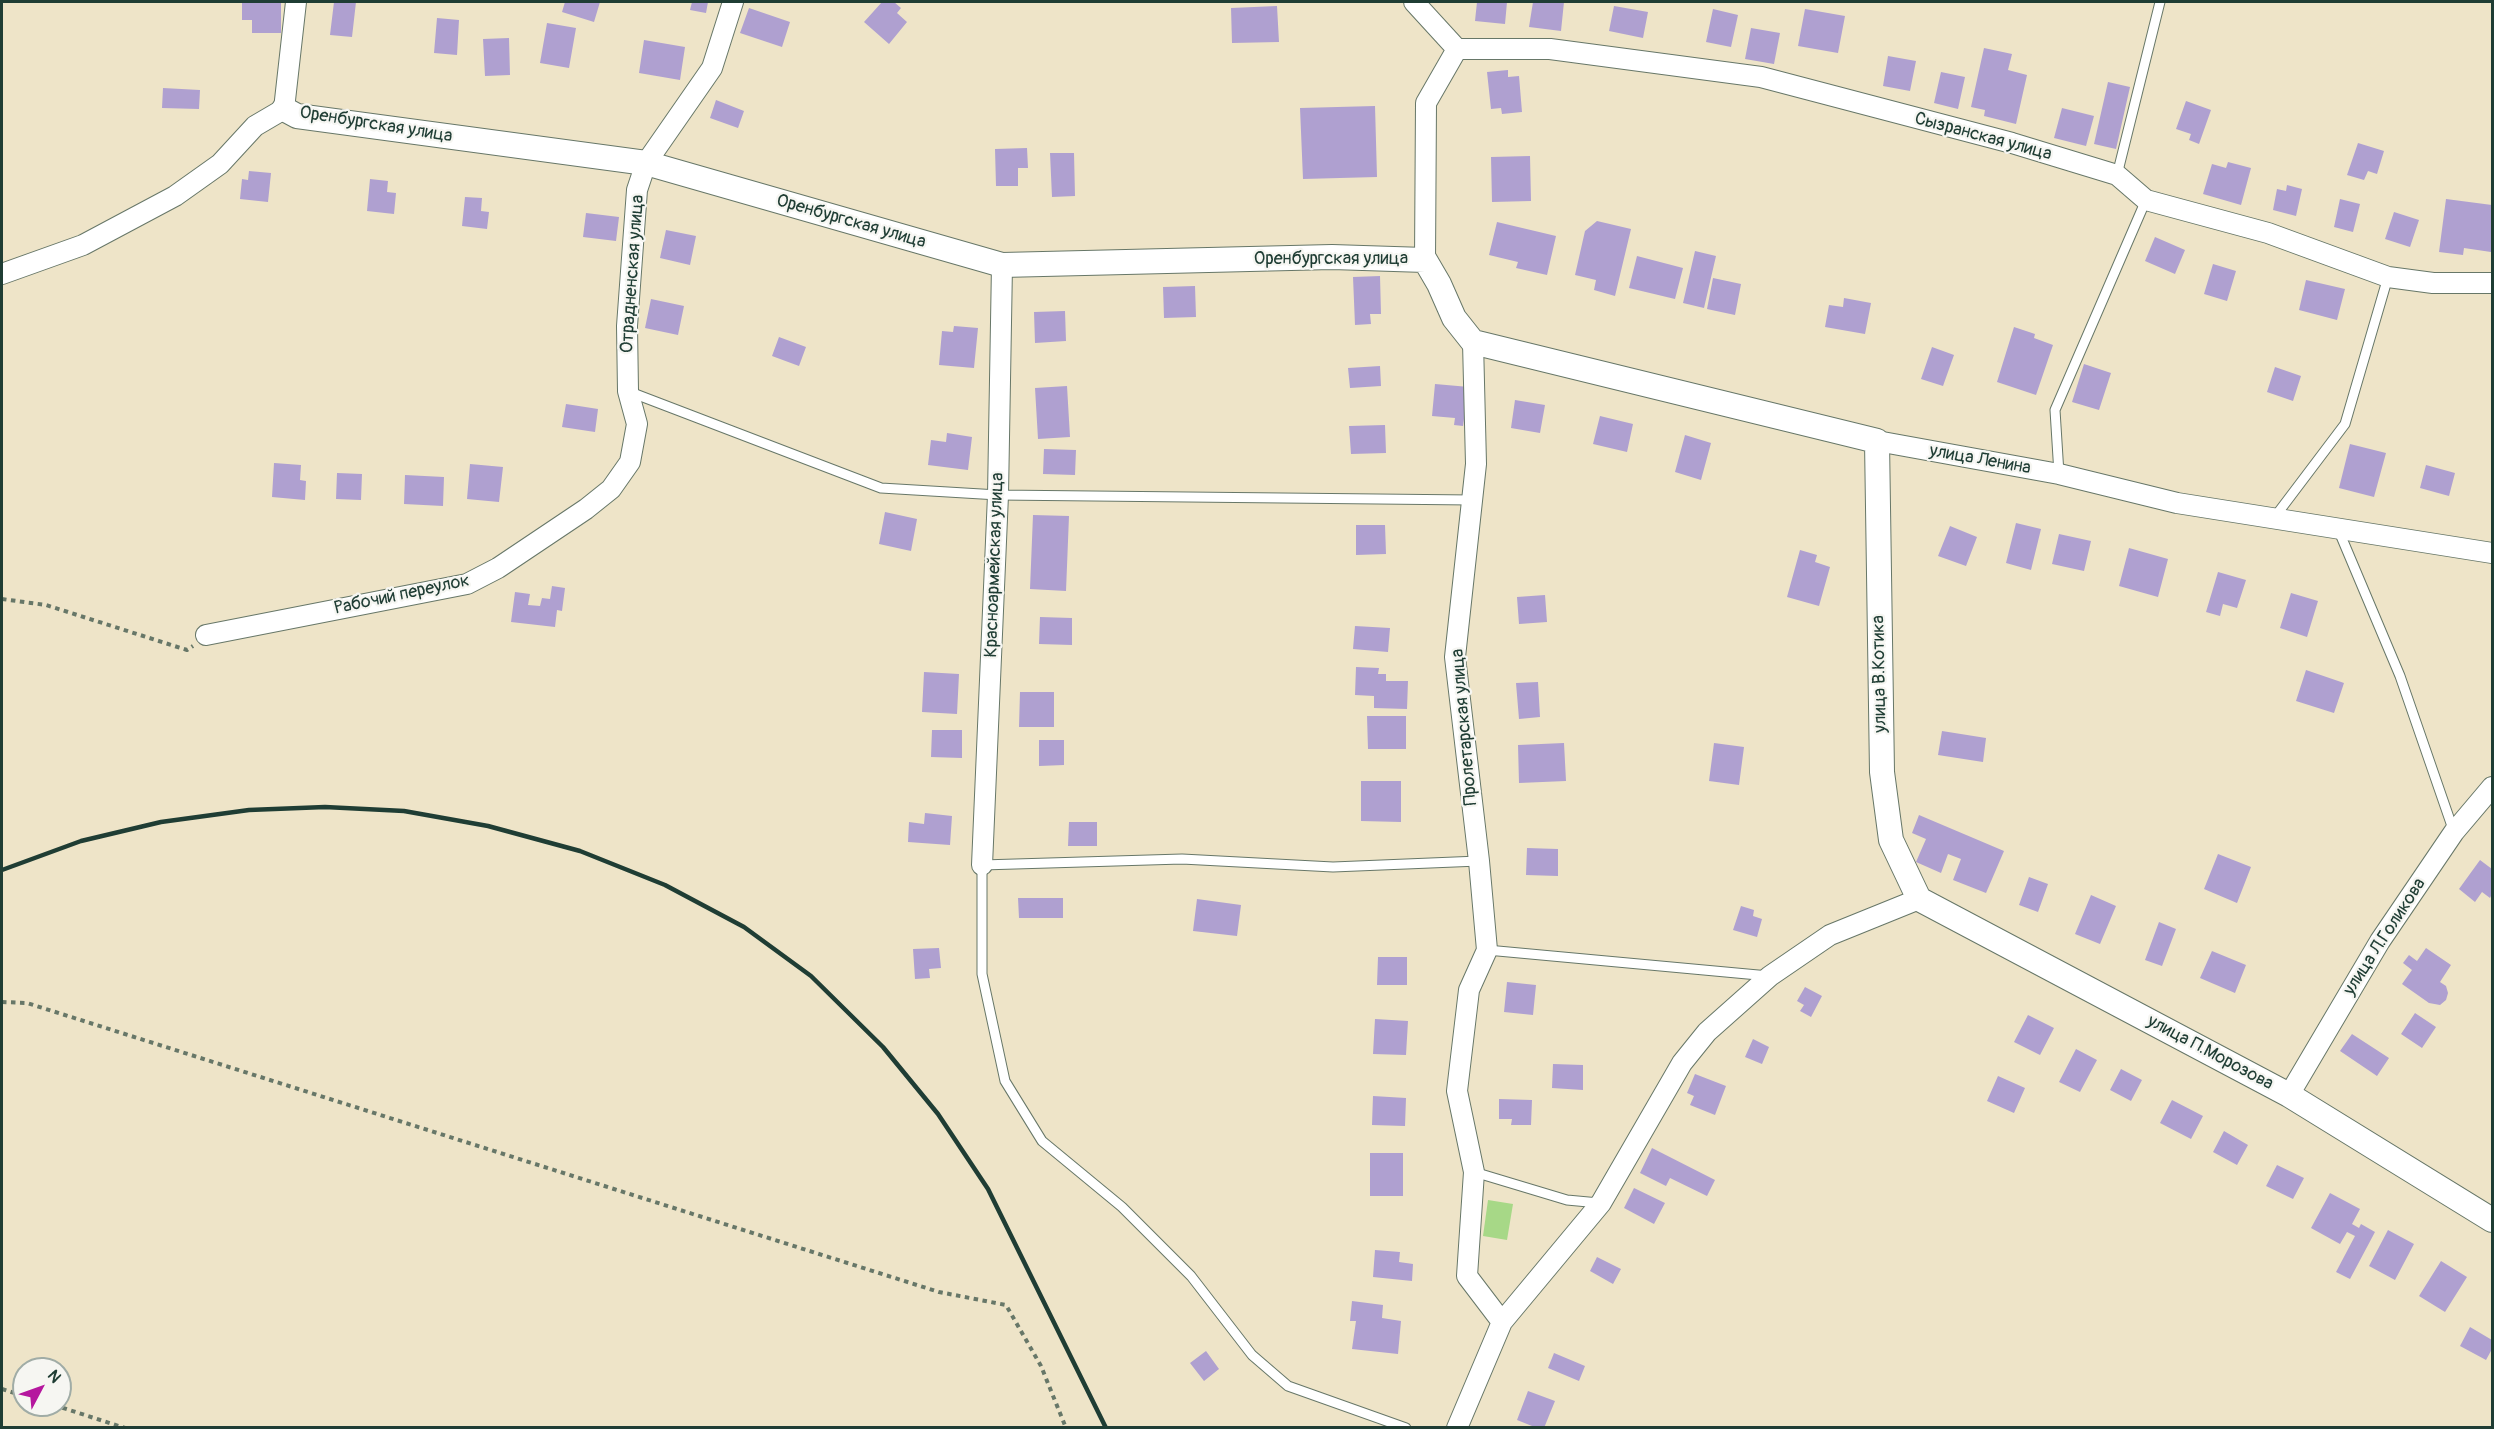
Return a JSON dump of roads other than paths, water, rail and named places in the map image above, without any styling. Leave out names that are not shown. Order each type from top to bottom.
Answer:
[{"type":"street","points":[[2,274],[83,245],[175,196],[220,164],[255,126],[284,109],[296,2]]},
{"type":"street","name":"Отрадненская улица","points":[[628,392],[627,326],[637,190],[646,163],[712,68],[733,2]]},
{"type":"street","points":[[1414,2],[1457,49],[1426,103],[1425,260],[1454,318],[1473,342]]},
{"type":"street","name":"Сызранская улица","points":[[1457,49],[1550,49],[1761,77],[2012,143],[2117,175],[2146,200],[2268,233],[2388,277],[2433,283],[2493,283]]},
{"type":"street","name":"Оренбургская улица","points":[[284,109],[297,116],[646,163],[1002,265],[1332,257],[1425,260]]},
{"type":"street","name":"Красноармейская улица","points":[[982,866],[998,495],[1002,265]]},
{"type":"street","name":"улица Ленина","points":[[1473,342],[1876,441],[2060,474],[2177,502],[2493,553]]},
{"type":"street","name":"Пролетарская улица","points":[[1473,342],[1476,465],[1455,657],[1487,950],[1469,990],[1457,1091],[1474,1172],[1467,1276],[1502,1322]]},
{"type":"street","name":"Рабочий переулок","points":[[206,635],[467,584],[498,568],[586,509],[611,489],[630,462],[637,424],[628,392]]},
{"type":"street","name":"улица В.Котика","points":[[1876,441],[1882,772],[1891,840],[1919,899]]},
{"type":"street","name":"улица Л.Голикова","points":[[2289,1095],[2380,941],[2454,832],[2493,787]]},
{"type":"street","points":[[1456,1428],[1502,1322],[1602,1203],[1682,1063],[1707,1032],[1770,976],[1830,935],[1919,899]]},
{"type":"street","name":"улица П.Морозова","points":[[1919,899],[2289,1095],[2493,1220]]},
{"type":"lane","points":[[2117,175],[2160,2]]},
{"type":"lane","points":[[2060,474],[2055,410],[2146,200]]},
{"type":"lane","points":[[2274,518],[2345,424],[2388,277]]},
{"type":"lane","points":[[628,392],[881,488],[998,495],[1472,500]]},
{"type":"lane","points":[[2338,527],[2400,676],[2454,832]]},
{"type":"lane","points":[[1406,1428],[1288,1386],[1252,1355],[1191,1276],[1122,1207],[1042,1141],[1005,1081],[1000,1059],[982,974],[982,866],[1182,860],[1333,867],[1479,861]]},
{"type":"lane","points":[[1487,950],[1770,976]]},
{"type":"lane","points":[[1474,1172],[1567,1200],[1602,1203]]},
{"type":"railway","points":[[2,870],[81,841],[161,822],[249,810],[325,807],[404,811],[488,826],[580,851],[665,885],[744,927],[811,976],[883,1047],[938,1114],[988,1189],[1106,1428]]}]
